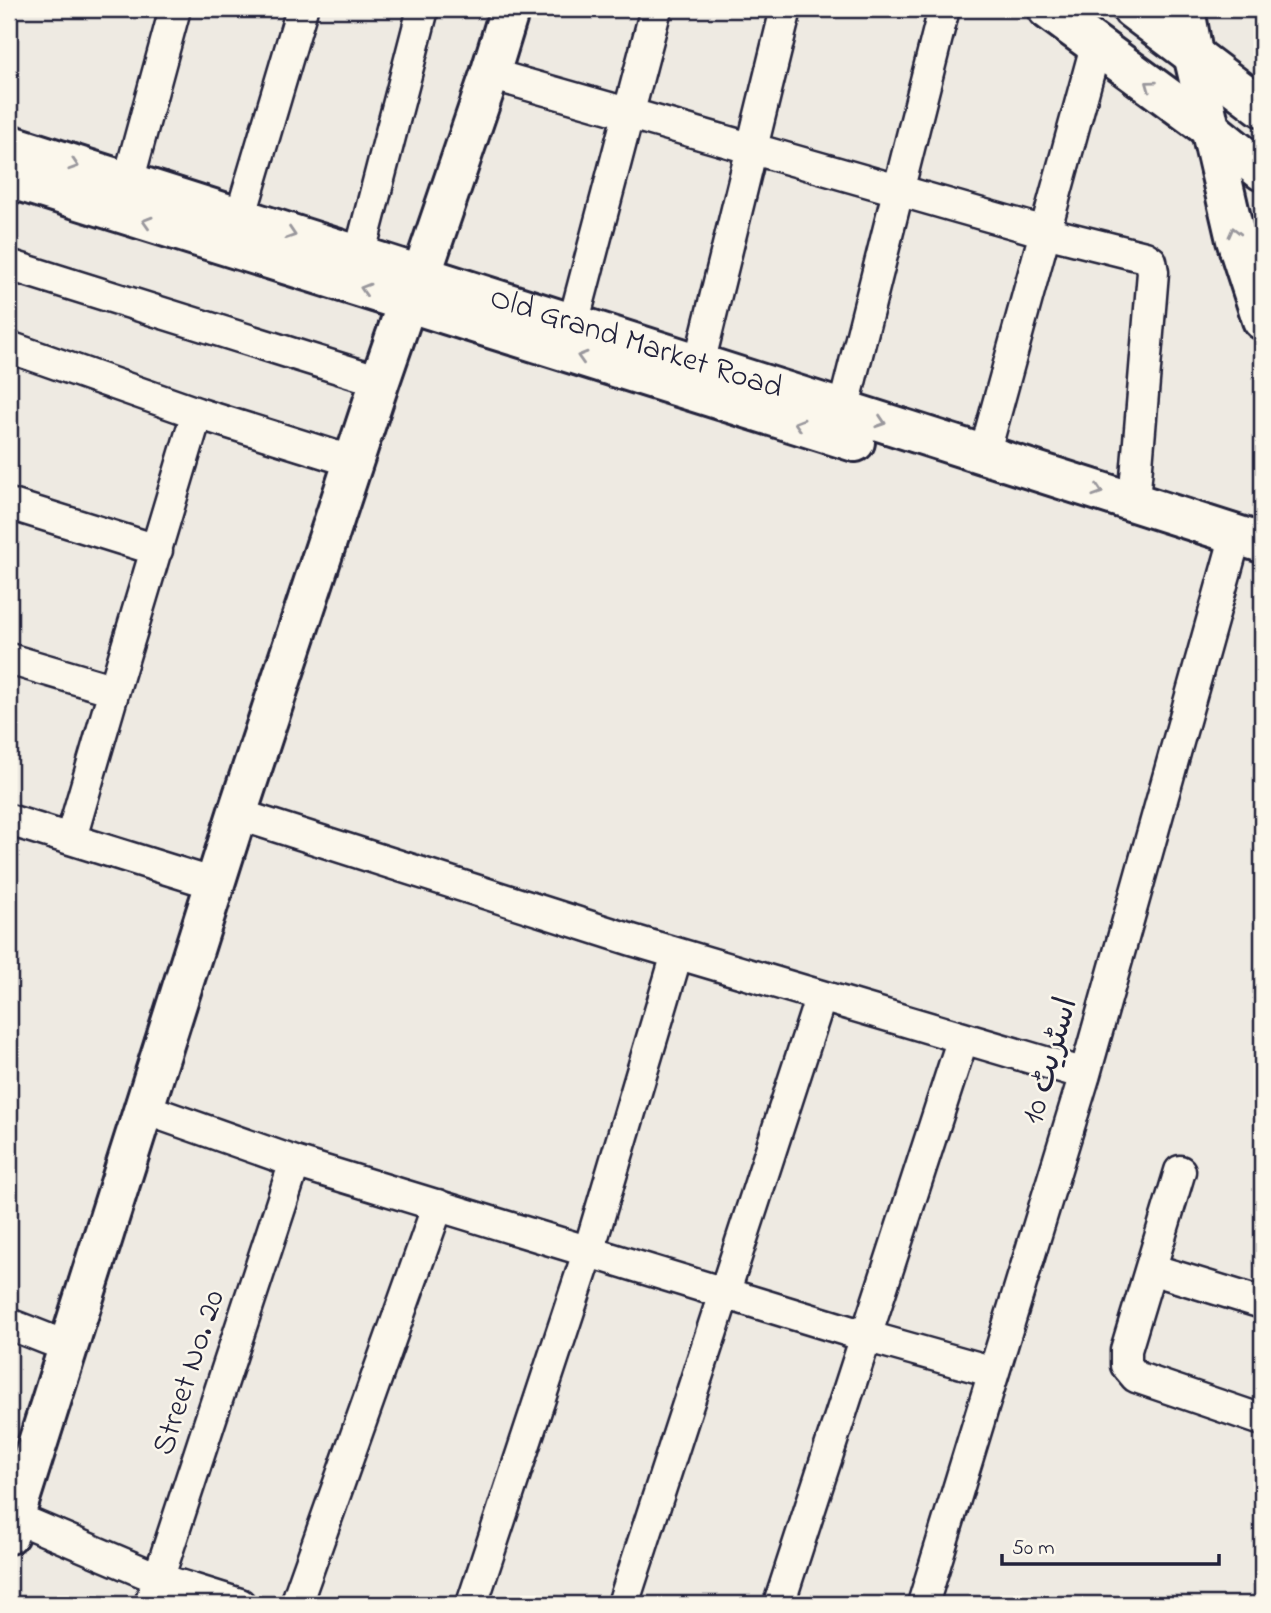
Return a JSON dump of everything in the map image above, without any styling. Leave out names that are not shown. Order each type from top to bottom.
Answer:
[{"type":"main road","points":[[11,1523],[237,814],[380,381],[490,74],[510,9]]},
{"type":"main road","points":[[1046,9],[1209,128],[1262,171]]},
{"type":"main road","points":[[1132,9],[1262,107]]},
{"type":"main road","points":[[1185,9],[1209,128],[1236,240],[1262,320]]},
{"type":"main road","name":"Old Grand Market Road","points":[[9,144],[359,256],[414,289],[573,324],[1134,502],[1247,551]]},
{"type":"main road","name":"Old Grand Market Road","points":[[9,178],[414,289],[1247,551]]},
{"type":"street","points":[[128,182],[175,9]]},
{"type":"street","points":[[240,218],[302,9]]},
{"type":"street","points":[[359,256],[423,9]]},
{"type":"street","points":[[573,324],[656,9]]},
{"type":"street","points":[[699,364],[786,9]]},
{"type":"street","points":[[843,410],[944,9]]},
{"type":"street","points":[[984,455],[1096,46]]},
{"type":"street","points":[[490,74],[1045,232],[1145,257],[1151,261],[1153,271],[1134,502]]},
{"type":"street","points":[[9,265],[380,381]]},
{"type":"street","points":[[9,347],[197,413],[354,462]]},
{"type":"street","points":[[71,838],[197,413]]},
{"type":"street","points":[[9,504],[157,550]]},
{"type":"street","name":"اسٹریٹ 10","points":[[923,1604],[1247,551]]},
{"type":"street","points":[[9,659],[114,690]]},
{"type":"street","points":[[237,814],[677,954],[1085,1074]]},
{"type":"street","points":[[9,820],[215,884]]},
{"type":"street","points":[[472,1604],[589,1250],[677,954]]},
{"type":"street","points":[[623,1604],[821,996]]},
{"type":"street","points":[[779,1604],[962,1038]]},
{"type":"street","points":[[142,1108],[295,1162],[865,1336],[994,1372]]},
{"type":"street","name":"Street No. 20","points":[[155,1592],[295,1162]]},
{"type":"street","points":[[1180,1171],[1126,1350],[1126,1365],[1136,1377],[1262,1420]]},
{"type":"street","points":[[296,1604],[438,1205]]},
{"type":"street","points":[[1151,1269],[1262,1303]]},
{"type":"street","points":[[9,1324],[68,1347]]},
{"type":"street","points":[[11,1523],[155,1592],[240,1604]]}]
